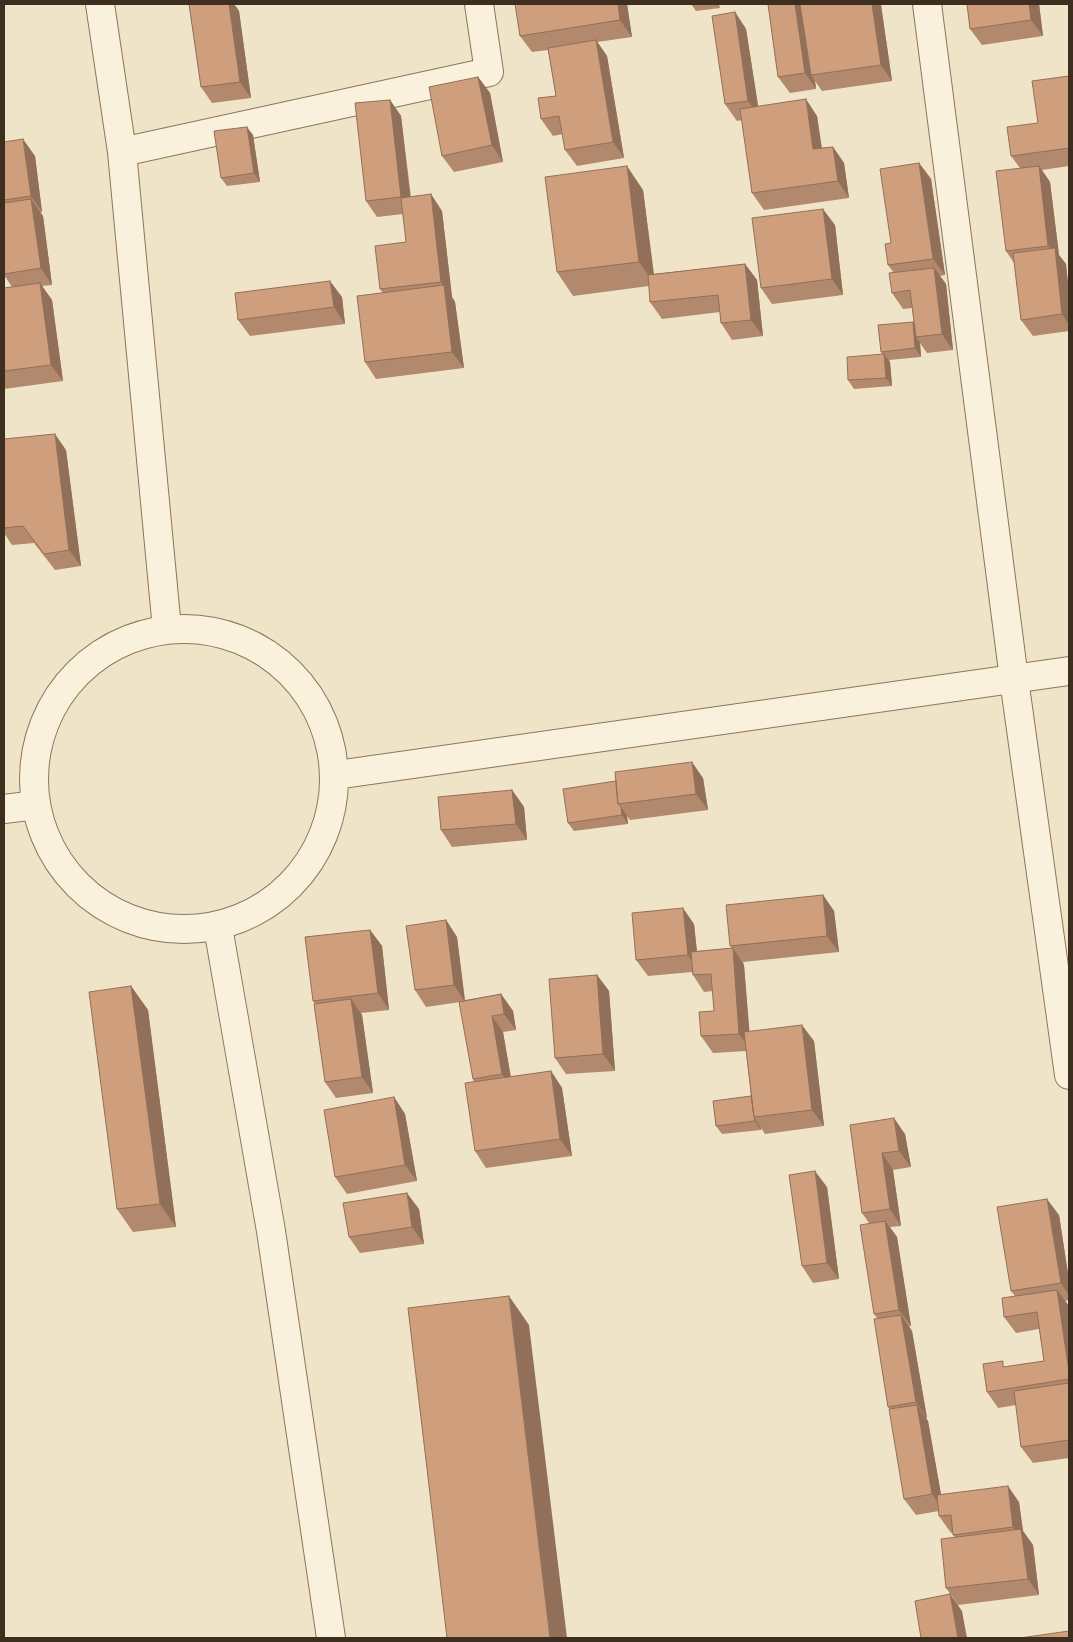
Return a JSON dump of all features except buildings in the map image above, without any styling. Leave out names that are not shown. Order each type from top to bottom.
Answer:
[{"type":"street","points":[[100,4],[122,152],[167,629]]},
{"type":"street","points":[[122,152],[489,72],[479,4]]},
{"type":"street","points":[[927,4],[1014,679],[1069,1075]]},
{"type":"street","points":[[167,629],[226,634],[265,651],[285,666],[306,689],[324,722],[336,775],[329,825],[308,866],[283,894],[266,907],[240,920],[218,927],[157,928],[133,922],[104,908],[86,895],[64,871],[48,844],[36,805],[35,759],[47,716],[58,697],[81,669],[96,657],[121,642],[167,629]]},
{"type":"street","points":[[336,775],[1069,671]]},
{"type":"street","points":[[4,809],[36,805]]},
{"type":"street","points":[[218,927],[271,1231],[331,1638]]}]
